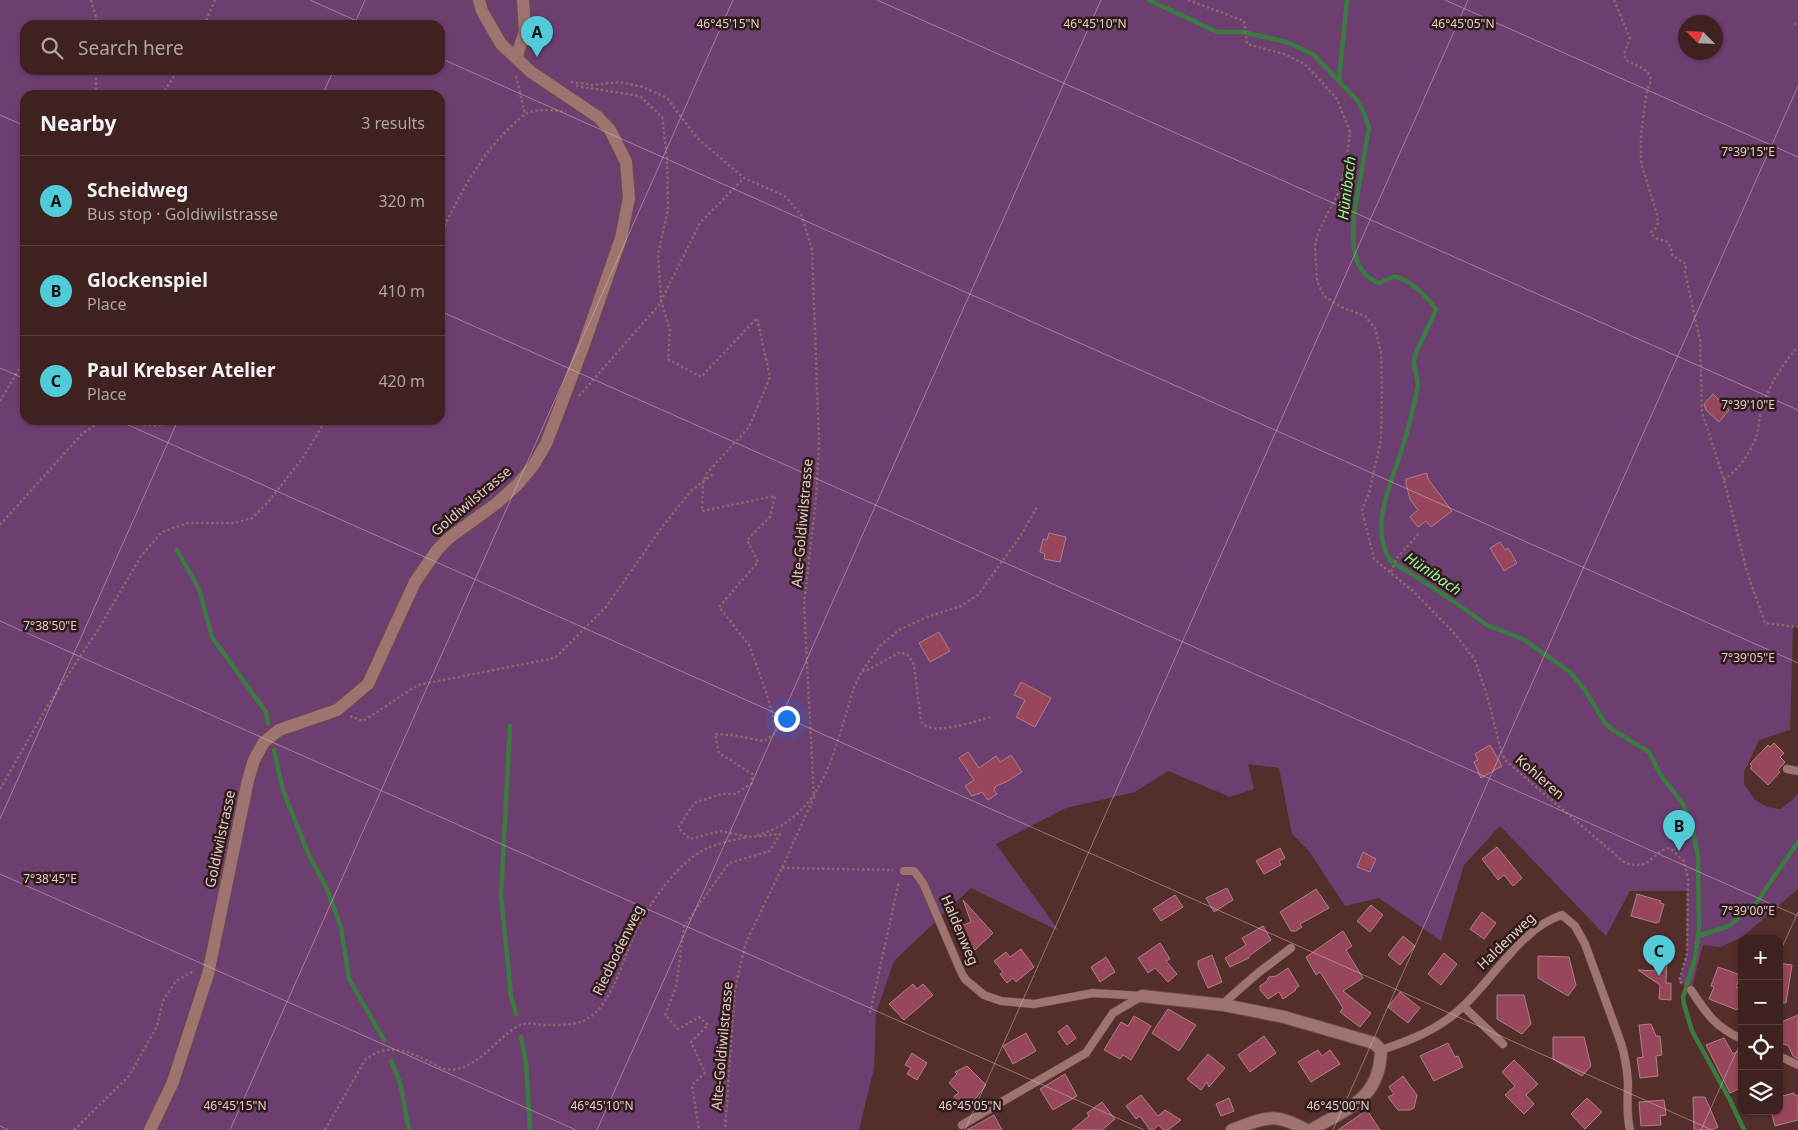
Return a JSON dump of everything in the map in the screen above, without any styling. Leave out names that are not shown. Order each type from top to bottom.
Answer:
[{"type":"street","name":"Goldiwilstrasse","points":[[150,1130],[173,1082],[208,974],[248,780],[254,760],[264,742],[279,730],[337,710],[368,684],[414,582],[437,550],[449,538],[498,503],[517,486],[532,466],[546,444],[583,347],[621,238],[628,198],[626,162],[610,130],[598,117],[539,79],[501,44],[482,11],[479,0]]},
{"type":"street","points":[[516,58],[525,30],[523,0]]},
{"type":"street","name":"Haldenweg","points":[[1142,996],[1224,1005],[1284,1017],[1374,1043],[1381,1050]]},
{"type":"street","points":[[1312,1130],[1367,1095],[1376,1080],[1381,1065],[1381,1050]]},
{"type":"street","points":[[1232,1130],[1265,1118],[1279,1118],[1291,1121],[1306,1130]]},
{"type":"lane","points":[[1787,769],[1798,772]]},
{"type":"lane","name":"Haldenweg","points":[[904,870],[914,871],[923,883],[962,974],[966,980],[984,995],[1001,1001],[1034,1004],[1093,993],[1142,996]]},
{"type":"lane","name":"Haldenweg","points":[[1381,1050],[1410,1040],[1448,1019],[1463,1006],[1508,956],[1538,927],[1562,915],[1575,926],[1585,944],[1625,1057],[1630,1130]]},
{"type":"lane","points":[[1224,1005],[1258,972],[1291,948]]},
{"type":"lane","points":[[1691,990],[1712,1020],[1738,1038]]},
{"type":"lane","points":[[962,1125],[1086,1053],[1113,1013],[1142,996]]},
{"type":"lane","points":[[1463,1006],[1503,1044]]},
{"type":"lane","points":[[1783,1058],[1798,1065]]},
{"type":"path","points":[[91,0],[96,20]]},
{"type":"path","points":[[206,20],[215,0]]},
{"type":"path","points":[[1188,0],[1244,21],[1247,44],[1284,54],[1305,64],[1337,99],[1350,132],[1346,164],[1338,193],[1318,233],[1314,246],[1317,281],[1324,296],[1341,307],[1365,316],[1375,328],[1381,352],[1381,440],[1369,493],[1362,510],[1374,559],[1391,571],[1397,558],[1420,532]]},
{"type":"path","points":[[1614,0],[1630,38],[1624,54],[1626,60],[1644,69],[1650,75],[1651,81],[1647,90],[1641,135],[1641,162],[1657,214],[1658,223],[1651,232],[1655,238],[1668,242],[1672,255],[1686,264],[1685,272],[1700,340],[1702,412],[1724,480],[1747,572],[1766,623],[1798,627]]},
{"type":"path","points":[[1794,24],[1798,23]]},
{"type":"path","points":[[516,58],[516,80],[525,114]]},
{"type":"path","points":[[96,75],[96,90]]},
{"type":"path","points":[[165,90],[175,75]]},
{"type":"path","name":"Alte-Goldiwilstrasse","points":[[566,82],[594,84],[620,82],[642,87],[667,98],[698,138],[744,178],[785,196],[802,216],[812,250],[819,442],[816,498],[804,605],[814,797],[746,942],[735,989],[725,1130]]},
{"type":"path","points":[[571,85],[640,96],[662,117],[667,158],[668,209],[658,254],[662,301],[670,330],[668,360],[700,377],[757,318],[770,377],[749,427],[707,473],[703,482],[702,511],[775,496],[770,517],[747,540],[758,562],[719,607],[749,645],[766,691],[777,732],[764,741],[715,734],[719,753],[752,774],[752,783],[735,794],[722,794],[694,804],[678,828],[690,839],[720,831],[750,836],[780,834],[770,851],[729,863],[684,926],[676,986],[665,1015],[678,1030],[699,1017],[708,1025],[691,1042],[705,1073],[692,1085],[699,1130]]},
{"type":"path","points":[[445,225],[458,200],[490,149],[510,127],[525,114],[547,110],[568,112]]},
{"type":"path","points":[[575,401],[662,301],[700,222],[744,178]]},
{"type":"path","points":[[1724,480],[1740,465],[1753,444],[1757,436],[1759,418],[1768,392],[1785,361],[1798,347]]},
{"type":"path","points":[[0,401],[20,367]]},
{"type":"path","points":[[0,525],[81,435],[95,425]]},
{"type":"path","points":[[0,789],[48,705],[98,630],[141,556],[162,532],[187,523],[234,523],[252,518],[269,501],[302,459],[323,425]]},
{"type":"path","points":[[337,710],[363,721],[418,685],[555,658],[606,607],[662,527],[691,491],[714,473]]},
{"type":"path","name":"Riedbodenweg","points":[[325,1130],[365,1060],[375,1052],[393,1049],[411,1052],[444,1069],[462,1067],[476,1061],[519,1025],[532,1023],[563,1025],[581,1022],[594,1013],[606,1000],[638,926],[657,896],[679,869],[698,853],[719,844],[780,827],[798,814],[814,797],[824,777],[855,685],[862,671],[880,646],[899,630],[928,617],[961,606],[978,595],[1021,535],[1038,504]]},
{"type":"path","name":"Kohleren","points":[[1391,571],[1454,633],[1475,660],[1488,699],[1502,754],[1506,761],[1625,863],[1643,866],[1664,849],[1670,848],[1684,860],[1688,879],[1688,939],[1687,954],[1679,981]]},
{"type":"path","points":[[862,671],[868,670],[900,652],[908,655],[914,665],[923,726],[932,729],[948,728],[991,717]]},
{"type":"path","points":[[782,868],[904,870],[894,898],[880,974],[870,1012]]},
{"type":"path","points":[[74,1130],[129,1076],[157,1026],[163,1001],[176,981],[192,972],[208,974]]},
{"type":"shaded area","points":[[0,0],[1798,0],[1798,627],[1793,626],[1790,730],[1759,740],[1744,772],[1744,784],[1755,800],[1767,807],[1780,809],[1798,793],[1798,889],[1744,935],[1738,935],[1738,939],[1720,947],[1703,945],[1691,990],[1679,981],[1687,954],[1687,891],[1630,891],[1606,936],[1500,826],[1464,865],[1441,941],[1379,898],[1345,906],[1309,851],[1292,834],[1279,768],[1248,764],[1254,789],[1230,797],[1168,771],[1135,792],[1066,808],[996,844],[1059,931],[971,888],[894,961],[876,1013],[874,1068],[859,1130],[0,1130]]},
{"type":"building","points":[[1713,394],[1729,410],[1719,422],[1706,410],[1704,404]]},
{"type":"building","points":[[1427,473],[1428,479],[1452,511],[1431,527],[1426,521],[1418,527],[1410,517],[1418,510],[1410,499],[1406,479]]},
{"type":"building","points":[[1049,533],[1066,537],[1060,562],[1044,559],[1045,554],[1040,552],[1043,539],[1047,540]]},
{"type":"building","points":[[1500,542],[1505,550],[1508,548],[1517,563],[1504,571],[1490,548]]},
{"type":"building","points":[[939,632],[950,651],[930,662],[919,643]]},
{"type":"building","points":[[1021,682],[1051,698],[1035,727],[1016,717],[1025,700],[1014,695]]},
{"type":"building","points":[[1774,743],[1784,753],[1780,757],[1785,762],[1778,770],[1780,772],[1768,785],[1750,768],[1752,766],[1750,764],[1768,745],[1770,747]]},
{"type":"building","points":[[1490,745],[1502,766],[1481,778],[1474,762],[1478,760],[1475,754]]},
{"type":"building","points":[[968,752],[979,768],[996,756],[1000,762],[1011,755],[1022,772],[996,786],[994,790],[997,794],[988,800],[982,792],[972,796],[965,786],[974,780],[959,758]]},
{"type":"building","points":[[1497,847],[1522,878],[1513,886],[1504,875],[1498,880],[1482,859]]},
{"type":"building","points":[[1280,848],[1285,858],[1279,861],[1281,865],[1264,874],[1256,861]]},
{"type":"building","points":[[1363,852],[1376,859],[1370,872],[1357,867]]},
{"type":"building","points":[[1227,888],[1233,900],[1214,912],[1206,898]]},
{"type":"building","points":[[1316,889],[1329,908],[1300,924],[1302,927],[1296,931],[1291,931],[1280,912]]},
{"type":"building","points":[[1637,894],[1661,901],[1660,903],[1664,904],[1659,922],[1656,923],[1631,916]]},
{"type":"building","points":[[1175,895],[1183,907],[1161,921],[1153,909]]},
{"type":"building","points":[[963,900],[993,933],[975,950],[957,930],[971,922]]},
{"type":"building","points":[[1371,905],[1383,915],[1370,932],[1357,921]]},
{"type":"building","points":[[1482,912],[1496,923],[1484,939],[1470,929]]},
{"type":"building","points":[[1263,926],[1271,940],[1249,956],[1249,958],[1230,967],[1225,958],[1246,945],[1242,938]]},
{"type":"building","points":[[1343,931],[1352,946],[1346,950],[1363,978],[1343,991],[1371,1013],[1360,1027],[1340,1012],[1343,1008],[1320,972],[1316,975],[1306,957]]},
{"type":"building","points":[[1403,936],[1415,946],[1400,965],[1388,955]]},
{"type":"building","points":[[1160,943],[1170,959],[1166,961],[1177,974],[1168,982],[1155,968],[1148,973],[1138,958]]},
{"type":"building","points":[[1021,949],[1034,967],[1016,982],[1013,978],[1007,983],[1000,974],[1003,972],[994,961],[1006,952],[1010,957]]},
{"type":"building","points":[[1444,953],[1457,964],[1441,985],[1428,974]]},
{"type":"building","points":[[1212,955],[1222,982],[1208,988],[1198,966],[1198,961]]},
{"type":"building","points":[[1538,956],[1569,957],[1576,985],[1568,996],[1538,978]]},
{"type":"building","points":[[1106,957],[1115,972],[1100,982],[1091,967]]},
{"type":"building","points":[[1656,957],[1667,958],[1666,983],[1671,983],[1671,1000],[1659,999],[1660,985],[1638,970],[1655,971]]},
{"type":"building","points":[[1783,964],[1792,965],[1786,1003],[1783,1003]]},
{"type":"building","points":[[1718,967],[1738,974],[1736,987],[1738,988],[1737,1010],[1709,999],[1714,987],[1711,986]]},
{"type":"building","points":[[1288,968],[1299,986],[1283,999],[1279,992],[1268,999],[1260,990],[1260,986],[1269,977],[1276,976]]},
{"type":"building","points":[[913,984],[917,989],[923,984],[933,995],[904,1020],[889,1004]]},
{"type":"building","points":[[1400,992],[1420,1008],[1408,1023],[1388,1007]]},
{"type":"building","points":[[1497,995],[1524,995],[1531,1024],[1522,1034],[1497,1019]]},
{"type":"building","points":[[1168,1009],[1196,1025],[1179,1051],[1152,1033]]},
{"type":"building","points":[[1798,1015],[1798,1059],[1793,1056],[1788,1045],[1783,1044],[1783,1021]]},
{"type":"building","points":[[1134,1016],[1151,1026],[1131,1060],[1123,1055],[1120,1059],[1104,1050],[1121,1022],[1128,1026]]},
{"type":"building","points":[[1651,1024],[1656,1036],[1660,1036],[1662,1055],[1656,1056],[1658,1076],[1640,1078],[1637,1058],[1643,1057],[1639,1025]]},
{"type":"building","points":[[1067,1025],[1076,1038],[1067,1045],[1058,1032]]},
{"type":"building","points":[[1026,1033],[1036,1051],[1013,1064],[1003,1046]]},
{"type":"building","points":[[1264,1036],[1276,1053],[1250,1072],[1238,1055]]},
{"type":"building","points":[[1553,1037],[1584,1037],[1591,1066],[1582,1076],[1553,1059]]},
{"type":"building","points":[[1724,1038],[1733,1054],[1738,1051],[1738,1089],[1730,1093],[1706,1045]]},
{"type":"building","points":[[1448,1043],[1455,1057],[1458,1056],[1463,1067],[1434,1081],[1420,1056]]},
{"type":"building","points":[[1318,1050],[1322,1056],[1330,1050],[1340,1064],[1311,1082],[1298,1062]]},
{"type":"building","points":[[912,1053],[927,1063],[917,1080],[907,1074],[911,1068],[905,1065]]},
{"type":"building","points":[[1208,1054],[1225,1068],[1209,1087],[1207,1082],[1201,1090],[1187,1079]]},
{"type":"building","points":[[1514,1060],[1538,1084],[1526,1095],[1534,1104],[1524,1114],[1505,1095],[1515,1086],[1502,1072]]},
{"type":"building","points":[[967,1066],[986,1085],[976,1098],[960,1107],[954,1096],[959,1093],[949,1083],[957,1074],[955,1072]]},
{"type":"building","points":[[1065,1074],[1077,1096],[1053,1110],[1040,1089]]},
{"type":"building","points":[[1403,1076],[1417,1095],[1414,1108],[1410,1110],[1398,1110],[1388,1097],[1394,1094],[1389,1087]]},
{"type":"building","points":[[1794,1093],[1795,1096],[1798,1095],[1798,1120],[1775,1126],[1772,1115],[1783,1115],[1783,1096]]},
{"type":"building","points":[[1141,1095],[1158,1116],[1165,1110],[1181,1120],[1168,1130],[1163,1130],[1159,1125],[1150,1130],[1140,1116],[1136,1119],[1126,1106]]},
{"type":"building","points":[[1693,1097],[1705,1097],[1718,1127],[1712,1130],[1694,1130]]},
{"type":"building","points":[[1229,1098],[1234,1111],[1221,1116],[1216,1104]]},
{"type":"building","points":[[1587,1098],[1602,1112],[1585,1129],[1571,1114]]},
{"type":"building","points":[[1664,1100],[1666,1115],[1660,1116],[1661,1125],[1641,1126],[1639,1102]]},
{"type":"building","points":[[1102,1102],[1115,1119],[1102,1130],[1072,1130],[1089,1116],[1087,1113]]},
{"type":"building","points":[[1367,1110],[1380,1130],[1338,1130]]},
{"type":"building","points":[[994,1115],[1002,1130],[967,1130]]},
{"type":"waterway","name":"Hünibach","points":[[1149,0],[1217,32],[1243,32],[1287,42],[1314,55],[1357,100],[1364,113],[1369,128],[1353,225],[1355,255],[1358,264],[1370,278],[1379,283],[1394,277],[1405,280],[1424,295],[1436,310],[1415,355],[1414,367],[1418,386],[1406,435],[1384,505],[1381,533],[1384,547],[1390,560],[1487,625],[1523,639],[1570,672],[1585,690],[1605,723],[1649,752],[1660,774],[1683,804],[1692,826],[1698,857],[1699,929],[1695,959],[1683,997],[1684,1004],[1692,1031],[1730,1100],[1744,1130]]},
{"type":"waterway","points":[[1339,81],[1347,0]]},
{"type":"waterway","points":[[177,550],[199,589],[212,637],[266,712],[268,723]]},
{"type":"waterway","points":[[510,726],[501,895],[511,996],[516,1014]]},
{"type":"waterway","points":[[274,750],[283,790],[308,853],[327,889],[341,927],[349,979],[384,1040]]},
{"type":"waterway","points":[[1698,936],[1729,926],[1756,903],[1798,842]]},
{"type":"waterway","points":[[521,1037],[526,1062],[530,1130]]},
{"type":"waterway","points":[[391,1061],[400,1082],[409,1130]]},
{"type":"place","name":"Scheidweg","points":[[537,57]]},
{"type":"place","name":"Glockenspiel","points":[[1679,851]]},
{"type":"place","name":"Paul Krebser Atelier","points":[[1659,976]]}]
